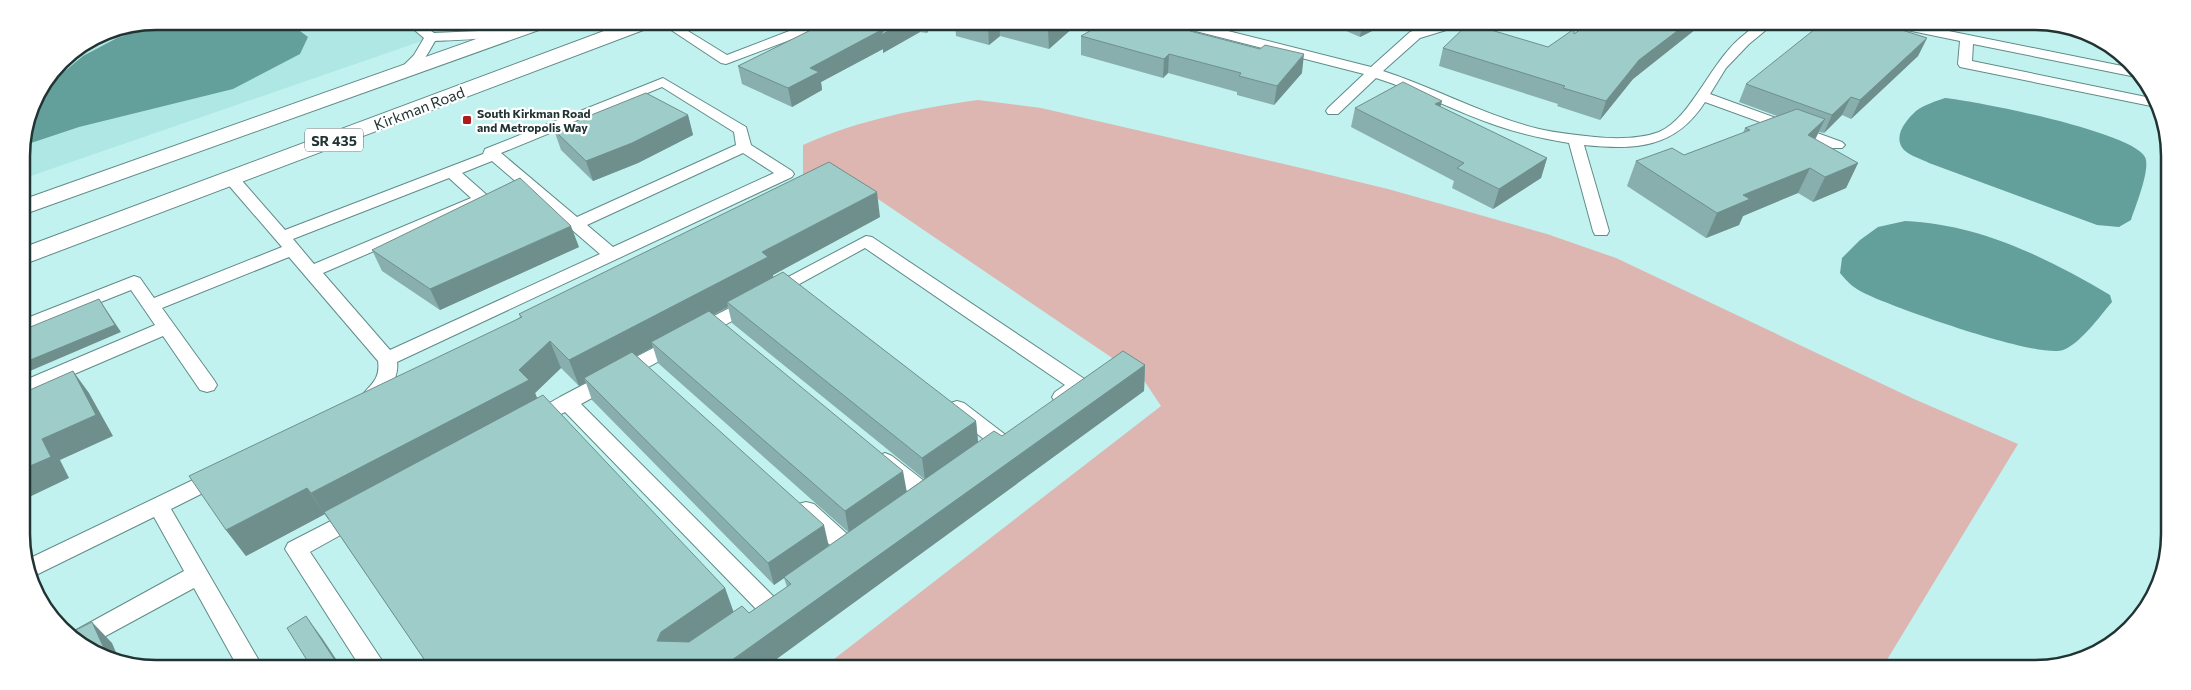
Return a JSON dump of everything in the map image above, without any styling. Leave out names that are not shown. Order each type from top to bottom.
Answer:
[{"type":"main road","name":"SR 435","points":[[30,205],[521,30]]},
{"type":"main road","name":"Kirkman Road","points":[[30,254],[626,30]]},
{"type":"lane","points":[[422,30],[431,36],[478,35],[506,30]]},
{"type":"lane","points":[[678,30],[726,60],[804,30]]},
{"type":"lane","points":[[1210,30],[1349,64],[1410,84],[1501,122],[1537,133],[1576,140],[1612,143],[1638,141],[1664,135],[1678,126],[1721,66],[1744,41],[1759,30]]},
{"type":"lane","points":[[1333,111],[1400,47],[1415,35],[1428,30]]},
{"type":"lane","points":[[1927,30],[2129,72]]},
{"type":"lane","points":[[405,71],[420,57],[431,36]]},
{"type":"lane","points":[[1967,38],[1966,64],[2149,102]]},
{"type":"lane","points":[[387,359],[612,255],[786,174],[744,147],[741,130],[663,82],[490,152],[612,255]]},
{"type":"lane","points":[[1701,96],[1837,145]]},
{"type":"lane","points":[[1576,140],[1601,231]]},
{"type":"lane","points":[[575,224],[744,147]]},
{"type":"lane","points":[[150,306],[288,243],[494,155]]},
{"type":"lane","points":[[312,271],[482,199],[451,172]]},
{"type":"lane","points":[[231,178],[387,359],[389,372],[381,387],[370,400],[348,411]]},
{"type":"lane","points":[[514,431],[567,402],[650,368],[798,288],[866,241],[1079,385],[1048,407]]},
{"type":"lane","points":[[30,324],[134,282],[207,385]]},
{"type":"lane","points":[[30,386],[166,328]]},
{"type":"lane","points":[[946,399],[1000,440]]},
{"type":"lane","points":[[567,402],[767,605]]},
{"type":"lane","points":[[873,451],[925,494]]},
{"type":"lane","points":[[34,566],[236,466]]},
{"type":"lane","points":[[789,495],[848,548]]},
{"type":"lane","points":[[158,505],[247,660]]},
{"type":"lane","points":[[370,660],[296,549],[375,506]]},
{"type":"lane","points":[[83,636],[198,575]]},
{"type":"shaded area","points":[[148,30],[454,30],[30,176],[30,148],[34,123],[47,93],[56,79],[73,61],[93,47],[115,37],[131,32]]},
{"type":"shaded area","points":[[148,30],[299,30],[308,37],[300,54],[233,89],[79,127],[31,143],[34,123],[43,100],[56,79],[83,56],[117,38]]},
{"type":"shaded area","points":[[1945,98],[2052,119],[2084,128],[2134,147],[2145,157],[2146,170],[2131,220],[2119,227],[2097,225],[1929,163],[1904,150],[1899,140],[1900,134],[1912,115],[1930,103]]},
{"type":"shaded area","points":[[978,100],[1041,108],[1388,189],[1547,234],[1616,258],[1914,399],[2018,444],[1887,660],[833,660],[1161,406],[1145,382],[1130,370],[850,180],[803,177],[803,145],[867,122],[934,107]]},
{"type":"shaded area","points":[[1905,221],[1960,229],[2012,245],[2086,281],[2110,295],[2112,302],[2076,342],[2063,350],[2049,351],[1997,340],[1934,320],[1862,292],[1846,280],[1840,273],[1842,258],[1860,240],[1878,227]]},
{"type":"building","points":[[811,30],[881,30],[810,68],[819,72],[788,88],[738,66]]},
{"type":"building","points":[[884,30],[890,30],[881,35]]},
{"type":"building","points":[[1092,30],[1191,30],[1260,49],[1265,45],[1304,54],[1277,86],[1239,76],[1241,73],[1169,54],[1164,59],[1081,36]]},
{"type":"building","points":[[1462,30],[1491,30],[1548,47],[1573,30],[1574,34],[1580,30],[1678,30],[1639,60],[1606,101],[1563,88],[1565,86],[1443,48]]},
{"type":"building","points":[[1814,30],[1902,30],[1927,38],[1860,100],[1851,97],[1832,115],[1746,84]]},
{"type":"building","points":[[1403,82],[1442,101],[1435,104],[1547,158],[1499,189],[1457,168],[1464,163],[1355,108]]},
{"type":"building","points":[[646,93],[688,115],[632,143],[586,161],[554,130]]},
{"type":"building","points":[[1797,109],[1825,119],[1808,135],[1858,163],[1825,177],[1810,168],[1743,195],[1750,199],[1717,213],[1636,161],[1672,148],[1684,155],[1750,130],[1745,128]]},
{"type":"building","points":[[829,162],[877,192],[762,252],[768,257],[569,360],[550,341],[519,370],[529,380],[311,493],[307,488],[226,530],[189,476],[522,317],[519,314]]},
{"type":"building","points":[[520,178],[571,226],[430,289],[372,250]]},
{"type":"building","points":[[783,272],[976,421],[922,458],[727,302]]},
{"type":"building","points":[[99,299],[115,325],[30,360],[30,327]]},
{"type":"building","points":[[709,311],[903,471],[845,511],[651,342]]},
{"type":"building","points":[[1123,351],[1145,365],[732,660],[425,660],[324,512],[543,395],[725,588],[661,632],[657,641],[689,642],[742,606],[749,613],[791,584],[784,577],[994,431],[1002,436]]},
{"type":"building","points":[[632,352],[824,525],[768,563],[584,378]]},
{"type":"building","points":[[73,371],[96,415],[42,439],[51,457],[30,466],[30,390]]},
{"type":"building","points":[[306,616],[335,660],[307,660],[287,628]]},
{"type":"building","points":[[92,622],[104,648],[93,643],[75,631]]},
{"type":"place","name":"South Kirkman Road and Metropolis Way","points":[[467,120]]}]
